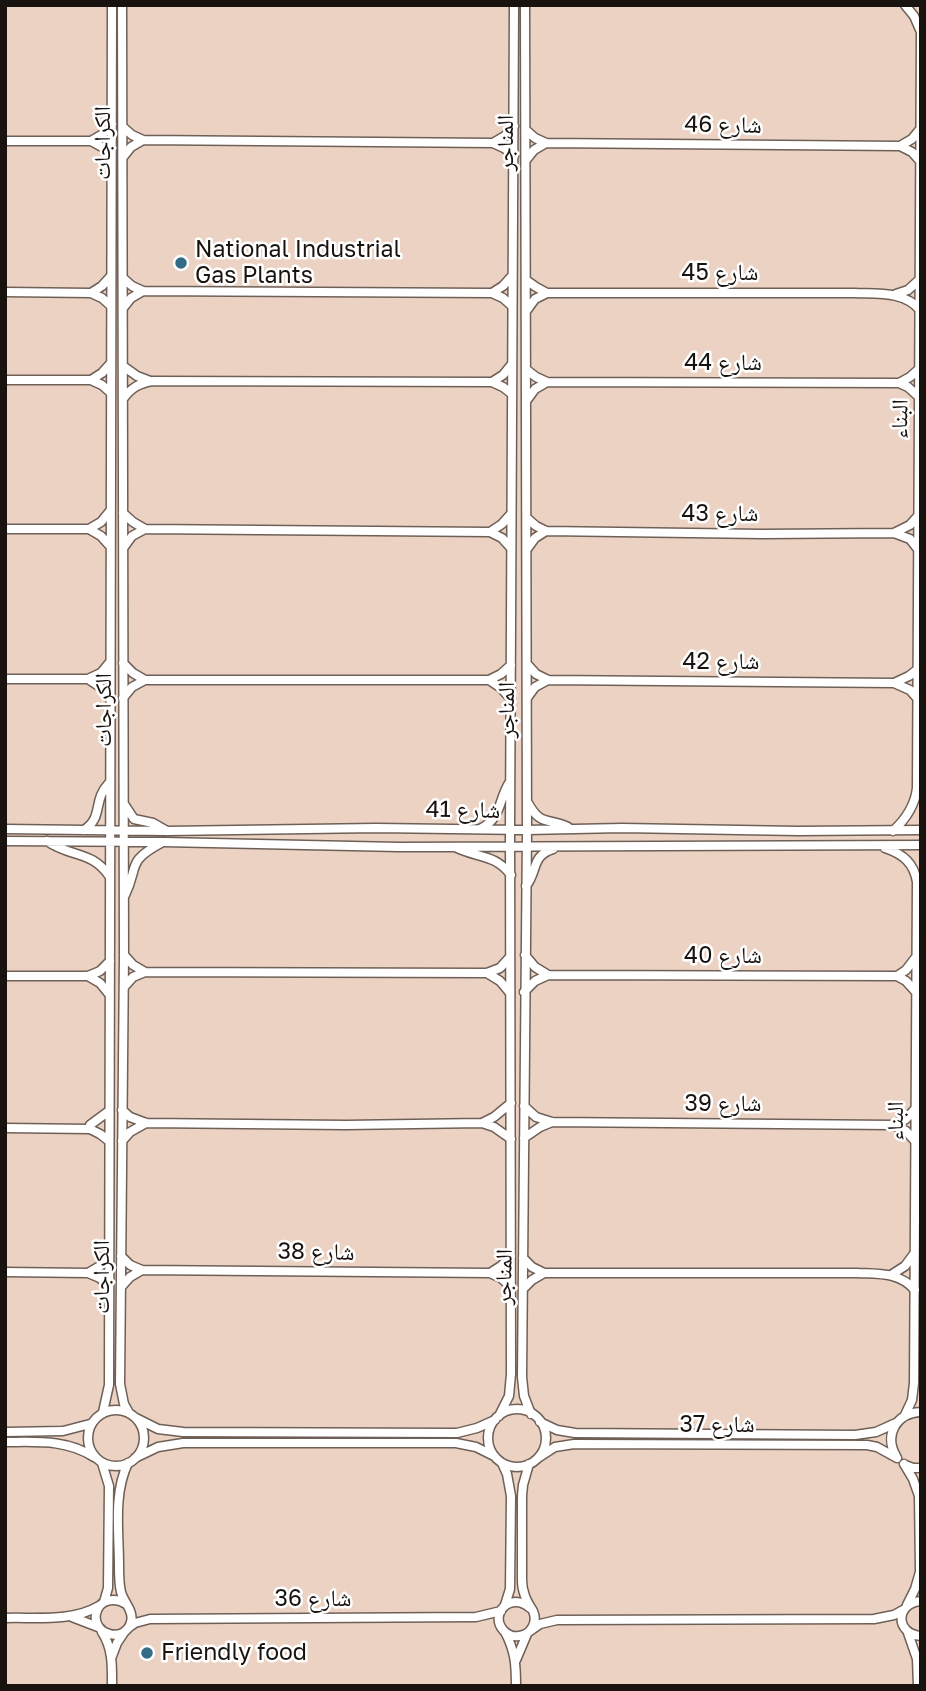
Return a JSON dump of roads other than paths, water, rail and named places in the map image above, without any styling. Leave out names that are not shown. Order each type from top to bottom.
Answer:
[{"type":"street","name":"الكراجات","points":[[103,1412],[109,1385],[112,5]]},
{"type":"street","name":"الكراجات","points":[[122,5],[124,987],[120,1384],[124,1404],[132,1415]]},
{"type":"street","name":"المناجر","points":[[497,1418],[509,1396],[511,1385],[510,698],[514,5]]},
{"type":"street","name":"المناجر","points":[[525,5],[527,830],[522,1377],[524,1396],[531,1414]]},
{"type":"street","name":"البناء","points":[[894,831],[911,811],[917,794],[920,32],[914,16],[905,5]]},
{"type":"street","points":[[91,141],[103,134],[111,124]]},
{"type":"street","points":[[493,143],[505,136],[514,126]]},
{"type":"street","points":[[123,127],[143,140],[493,143],[514,156]]},
{"type":"street","points":[[900,146],[912,139],[921,128]]},
{"type":"street","points":[[526,130],[546,143]]},
{"type":"street","points":[[123,157],[131,147],[143,140]]},
{"type":"street","points":[[5,141],[91,141],[111,154]]},
{"type":"street","points":[[526,160],[534,150],[546,143]]},
{"type":"street","name":"شارع 46","points":[[546,143],[900,146]]},
{"type":"street","points":[[900,146],[912,152],[920,162]]},
{"type":"street","points":[[91,293],[111,276]]},
{"type":"street","points":[[492,293],[512,276]]},
{"type":"street","points":[[123,278],[143,291],[492,293],[512,306]]},
{"type":"street","points":[[893,295],[908,290],[920,279]]},
{"type":"street","points":[[526,280],[547,293]]},
{"type":"street","points":[[123,308],[131,298],[143,291]]},
{"type":"street","points":[[5,292],[91,293],[111,306]]},
{"type":"street","points":[[527,310],[535,299],[547,293]]},
{"type":"street","name":"شارع 45","points":[[547,293],[855,293],[893,295],[908,299],[920,310]]},
{"type":"street","points":[[91,380],[111,363]]},
{"type":"street","points":[[492,382],[503,375],[512,364]]},
{"type":"street","points":[[123,366],[136,376],[153,382]]},
{"type":"street","points":[[899,383],[920,368]]},
{"type":"street","points":[[527,370],[547,383]]},
{"type":"street","points":[[5,380],[91,380],[111,393]]},
{"type":"street","points":[[123,399],[135,386],[153,382],[492,382],[512,394]]},
{"type":"street","points":[[527,400],[535,389],[547,383]]},
{"type":"street","name":"شارع 44","points":[[547,383],[899,383]]},
{"type":"street","points":[[899,383],[919,397]]},
{"type":"street","points":[[5,529],[89,529],[101,522],[110,510]]},
{"type":"street","points":[[123,513],[145,529]]},
{"type":"street","points":[[489,532],[502,524],[511,513]]},
{"type":"street","points":[[894,533],[910,525],[918,516]]},
{"type":"street","points":[[527,518],[546,531]]},
{"type":"street","points":[[89,529],[110,545]]},
{"type":"street","points":[[123,548],[132,536],[145,529],[489,532],[502,538],[511,548]]},
{"type":"street","points":[[527,549],[535,538],[546,531]]},
{"type":"street","name":"شارع 43","points":[[546,531],[894,533]]},
{"type":"street","points":[[894,533],[910,539],[917,548]]},
{"type":"street","points":[[5,679],[88,679],[101,673],[110,662]]},
{"type":"street","points":[[123,663],[145,680]]},
{"type":"street","points":[[527,664],[536,674],[548,680]]},
{"type":"street","points":[[123,698],[132,687],[145,680],[489,680],[511,665]]},
{"type":"street","points":[[894,683],[918,668]]},
{"type":"street","points":[[88,679],[110,697]]},
{"type":"street","points":[[489,680],[510,698]]},
{"type":"street","points":[[527,699],[536,687],[548,680]]},
{"type":"street","name":"شارع 42","points":[[548,680],[894,683]]},
{"type":"street","points":[[894,683],[910,690],[918,699]]},
{"type":"street","name":"المناجر","points":[[480,829],[496,816],[510,780]]},
{"type":"street","points":[[84,830],[94,821],[100,796],[109,783]]},
{"type":"street","points":[[527,801],[539,818],[570,829]]},
{"type":"street","points":[[124,803],[134,818],[153,823],[167,831]]},
{"type":"street","name":"شارع 41","points":[[5,829],[921,830]]},
{"type":"street","name":"شارع 41","points":[[5,841],[454,846],[921,845]]},
{"type":"street","points":[[47,842],[92,859],[110,877]]},
{"type":"street","points":[[123,898],[137,860],[164,842]]},
{"type":"street","points":[[454,846],[494,860],[511,875]]},
{"type":"street","points":[[526,886],[538,857],[543,852],[559,846]]},
{"type":"street","name":"البناء","points":[[879,846],[901,855],[909,862],[917,883],[914,1383],[912,1400],[905,1415]]},
{"type":"street","points":[[124,955],[133,965],[145,972]]},
{"type":"street","points":[[525,955],[534,967],[548,975]]},
{"type":"street","points":[[124,987],[133,977],[145,972],[486,974],[500,968],[510,957]]},
{"type":"street","points":[[916,957],[910,966],[897,976],[916,992]]},
{"type":"street","points":[[5,976],[88,976],[100,971],[110,961]]},
{"type":"street","points":[[486,974],[500,981],[510,993]]},
{"type":"street","points":[[524,992],[535,981],[548,975]]},
{"type":"street","name":"شارع 40","points":[[548,975],[897,976]]},
{"type":"street","points":[[88,976],[100,983],[109,994]]},
{"type":"street","points":[[481,1123],[500,1113],[511,1103]]},
{"type":"street","points":[[524,1105],[537,1117],[552,1122]]},
{"type":"street","points":[[893,1125],[906,1119],[915,1109]]},
{"type":"street","points":[[122,1110],[130,1117],[146,1123],[481,1123],[494,1127],[510,1139]]},
{"type":"street","points":[[90,1129],[90,1125],[109,1111]]},
{"type":"street","points":[[524,1138],[552,1122]]},
{"type":"street","name":"شارع 39","points":[[552,1122],[893,1125]]},
{"type":"street","points":[[122,1140],[135,1128],[146,1123]]},
{"type":"street","points":[[893,1125],[906,1131],[916,1142]]},
{"type":"street","points":[[5,1128],[90,1129],[109,1141]]},
{"type":"street","points":[[891,1275],[905,1266],[915,1252]]},
{"type":"street","points":[[490,1273],[502,1266],[511,1255]]},
{"type":"street","points":[[88,1273],[100,1266],[109,1256]]},
{"type":"street","points":[[121,1256],[130,1265],[142,1270]]},
{"type":"street","points":[[523,1258],[544,1273],[857,1273],[891,1275],[904,1280],[915,1290]]},
{"type":"street","points":[[121,1287],[130,1277],[142,1270]]},
{"type":"street","name":"شارع 38","points":[[142,1270],[490,1273]]},
{"type":"street","points":[[5,1272],[88,1273],[100,1278],[109,1287]]},
{"type":"street","points":[[490,1273],[511,1287]]},
{"type":"street","points":[[523,1289],[544,1273]]},
{"type":"street","points":[[5,1432],[63,1432],[90,1424],[103,1412],[112,1410],[120,1410],[158,1429],[183,1432],[457,1433],[477,1428],[509,1411],[531,1414],[540,1422],[545,1432],[544,1448],[538,1458],[529,1464],[518,1467],[502,1463]]},
{"type":"street","points":[[918,1686],[915,1650],[902,1622],[905,1608],[920,1574],[920,1492],[891,1443],[891,1432],[905,1415],[921,1412]]},
{"type":"street","points":[[112,1656],[131,1622],[119,1581],[119,1495],[122,1479],[144,1443],[141,1426],[132,1415]]},
{"type":"street","points":[[494,1456],[488,1440],[489,1430],[497,1418]]},
{"type":"street","name":"شارع 37","points":[[540,1422],[556,1430],[575,1433],[841,1434],[866,1434],[896,1423]]},
{"type":"street","points":[[90,1424],[90,1450],[99,1460],[107,1478],[109,1494],[108,1588],[95,1616],[112,1656],[112,1686]]},
{"type":"street","points":[[5,1442],[65,1444],[86,1451],[111,1466],[120,1466],[158,1447],[183,1443],[456,1443],[476,1447],[502,1463],[511,1496],[510,1589],[499,1616],[516,1660],[516,1686]]},
{"type":"street","name":"شارع 37","points":[[538,1458],[555,1447],[588,1444],[867,1445],[877,1447],[913,1468],[921,1468]]},
{"type":"street","points":[[516,1660],[534,1621],[522,1580],[523,1485],[529,1464]]},
{"type":"street","points":[[5,1618],[69,1617],[85,1614],[115,1599],[127,1606]]},
{"type":"street","points":[[503,1630],[516,1637],[540,1624],[557,1620],[874,1619],[905,1608],[912,1602],[921,1601]]},
{"type":"street","points":[[503,1609],[509,1603],[521,1602],[544,1616],[557,1620]]},
{"type":"street","name":"شارع 36","points":[[127,1606],[150,1619]]},
{"type":"street","name":"شارع 36","points":[[127,1629],[135,1623],[150,1619],[476,1617],[503,1609]]},
{"type":"street","points":[[69,1617],[112,1635],[127,1629]]},
{"type":"street","name":"شارع 36","points":[[476,1617],[503,1630]]},
{"type":"street","points":[[874,1619],[921,1636]]},
{"type":"street","points":[[918,1668],[921,1656]]},
{"type":"place","name":"National Industrial Gas Plants","points":[[181,263]]},
{"type":"place","name":"Friendly food","points":[[147,1653]]}]
